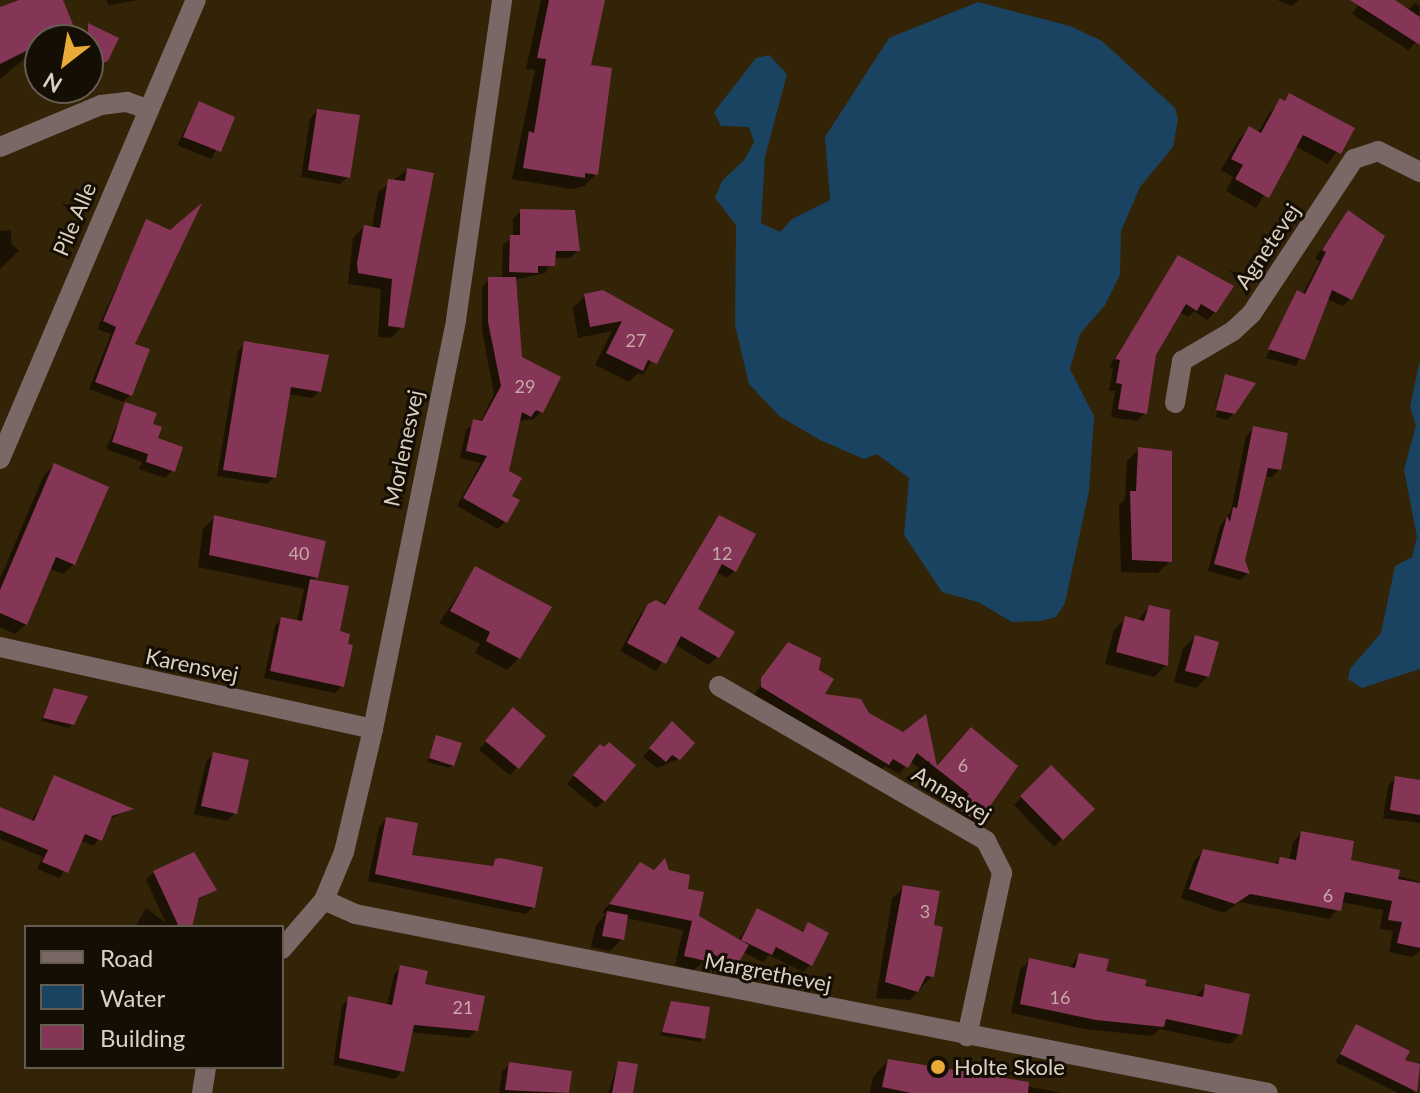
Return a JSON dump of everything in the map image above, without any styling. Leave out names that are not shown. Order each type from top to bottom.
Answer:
[{"type":"street","name":"Pile Alle","points":[[0,459],[196,0]]},
{"type":"street","name":"Morlenesvej","points":[[324,900],[344,852],[373,729],[456,320],[502,0]]},
{"type":"street","points":[[0,147],[101,105],[127,102],[147,109]]},
{"type":"street","name":"Agnetevej","points":[[1175,403],[1182,361],[1233,331],[1252,313],[1354,159],[1378,151],[1420,172]]},
{"type":"street","name":"Karensvej","points":[[0,647],[373,729]]},
{"type":"street","name":"Annasvej","points":[[719,686],[986,841],[1002,873],[967,1036]]},
{"type":"street","points":[[284,947],[324,900]]},
{"type":"street","name":"Margrethevej","points":[[324,900],[355,914],[1268,1093]]},
{"type":"street","points":[[202,1093],[206,1069]]},
{"type":"water","points":[[978,2],[1070,26],[1102,41],[1175,108],[1178,119],[1173,147],[1140,187],[1121,231],[1120,275],[1105,305],[1080,334],[1070,369],[1094,416],[1089,491],[1065,603],[1056,617],[1041,621],[1012,622],[978,602],[942,592],[904,535],[909,478],[877,454],[864,459],[820,440],[779,416],[749,384],[735,325],[736,225],[715,198],[722,181],[745,159],[754,142],[749,127],[721,126],[714,112],[756,58],[769,55],[787,74],[765,157],[761,223],[780,232],[792,219],[830,200],[825,137],[889,38]]},
{"type":"water","points":[[1420,360],[1420,669],[1362,688],[1348,679],[1350,669],[1381,633],[1395,566],[1412,557],[1417,537],[1404,470],[1416,425],[1410,407]]},
{"type":"building","points":[[19,0],[63,0],[73,24],[24,24],[24,52],[0,64],[0,7]]},
{"type":"building","points":[[549,0],[605,0],[591,65],[612,68],[598,175],[585,173],[585,178],[523,168],[529,131],[534,133],[546,59],[537,58]]},
{"type":"building","points":[[1350,0],[1395,0],[1420,17],[1420,45]]},
{"type":"building","points":[[104,31],[119,38],[108,61],[104,62]]},
{"type":"building","points":[[1289,93],[1355,128],[1341,154],[1303,135],[1269,198],[1235,179],[1243,165],[1231,159],[1249,126],[1261,133],[1280,98],[1285,101]]},
{"type":"building","points":[[199,101],[235,117],[221,152],[183,137]]},
{"type":"building","points":[[317,109],[360,115],[350,178],[308,170]]},
{"type":"building","points":[[407,168],[434,173],[404,328],[388,326],[392,279],[358,273],[357,263],[364,225],[380,228],[388,179],[405,181]]},
{"type":"building","points":[[202,203],[135,344],[150,349],[132,396],[95,382],[116,327],[103,321],[146,219],[170,230]]},
{"type":"building","points":[[520,209],[575,210],[580,251],[556,251],[555,266],[538,266],[538,273],[509,272],[510,235],[520,235]]},
{"type":"building","points":[[1348,210],[1385,236],[1352,300],[1332,290],[1305,360],[1268,349],[1297,290],[1305,294],[1326,252],[1322,250]]},
{"type":"building","points":[[1178,255],[1234,286],[1216,313],[1201,304],[1197,311],[1186,304],[1156,355],[1147,414],[1118,409],[1122,384],[1116,383],[1120,360],[1115,359]]},
{"type":"building","points":[[488,277],[516,277],[522,357],[561,377],[543,413],[536,410],[531,417],[522,412],[509,471],[522,478],[512,496],[520,500],[507,523],[463,498],[487,456],[466,451],[473,419],[482,421],[501,386],[488,322]]},
{"type":"building","points":[[603,290],[674,330],[657,364],[648,360],[643,371],[606,353],[622,321],[590,327],[584,294]]},
{"type":"building","points":[[244,341],[329,355],[321,392],[291,387],[276,478],[223,470]]},
{"type":"building","points":[[1225,374],[1256,383],[1235,414],[1216,410]]},
{"type":"building","points":[[125,402],[157,413],[153,424],[162,427],[158,438],[183,447],[175,472],[146,462],[148,454],[112,442]]},
{"type":"building","points":[[1253,426],[1288,433],[1281,470],[1268,468],[1245,560],[1250,574],[1214,564],[1227,516],[1230,522],[1233,507],[1237,508]]},
{"type":"building","points":[[1138,447],[1172,451],[1172,562],[1132,560],[1130,491],[1136,491]]},
{"type":"building","points":[[54,463],[109,487],[75,565],[56,557],[27,625],[0,613],[0,590]]},
{"type":"building","points":[[214,515],[326,541],[318,578],[209,555]]},
{"type":"building","points":[[719,515],[756,534],[736,572],[722,564],[698,609],[735,632],[719,658],[681,636],[666,664],[627,643],[648,604],[656,600],[665,605]]},
{"type":"building","points":[[475,566],[552,607],[520,659],[486,641],[490,632],[450,611]]},
{"type":"building","points":[[310,579],[349,586],[340,631],[350,634],[348,644],[353,645],[344,687],[270,671],[281,617],[302,621]]},
{"type":"building","points":[[1149,605],[1170,610],[1168,666],[1116,652],[1125,616],[1144,621]]},
{"type":"building","points":[[1195,635],[1219,642],[1209,677],[1185,671]]},
{"type":"building","points":[[788,642],[821,658],[819,670],[834,679],[825,694],[861,699],[869,713],[903,732],[926,714],[937,766],[971,727],[1018,766],[979,822],[957,809],[969,794],[917,753],[908,768],[893,759],[889,765],[761,687],[761,678]]},
{"type":"building","points":[[54,688],[88,696],[74,725],[43,718]]},
{"type":"building","points":[[513,707],[546,736],[519,769],[485,741]]},
{"type":"building","points":[[672,721],[695,743],[680,760],[672,755],[666,762],[649,748]]},
{"type":"building","points":[[436,735],[462,743],[454,766],[429,758]]},
{"type":"building","points":[[609,742],[636,765],[605,802],[573,775],[600,744],[604,747]]},
{"type":"building","points":[[213,752],[249,760],[237,814],[201,806]]},
{"type":"building","points":[[1051,765],[1095,809],[1063,840],[1020,796]]},
{"type":"building","points":[[54,775],[134,809],[112,816],[102,841],[85,834],[68,873],[42,862],[48,850],[0,830],[0,807],[34,821]]},
{"type":"building","points":[[1395,776],[1420,780],[1420,815],[1390,810]]},
{"type":"building","points":[[386,817],[418,823],[412,855],[493,866],[495,859],[501,858],[543,867],[535,908],[375,874]]},
{"type":"building","points":[[1301,831],[1354,841],[1351,860],[1400,870],[1398,879],[1420,883],[1420,948],[1397,943],[1402,922],[1388,920],[1392,901],[1345,892],[1341,911],[1250,894],[1235,904],[1189,889],[1203,849],[1278,864],[1280,857],[1296,860]]},
{"type":"building","points":[[194,852],[217,890],[199,898],[192,925],[178,925],[153,871]]},
{"type":"building","points":[[665,858],[669,870],[690,875],[688,889],[704,892],[699,916],[749,945],[736,967],[708,951],[706,961],[684,956],[692,921],[609,904],[640,862],[654,870]]},
{"type":"building","points":[[903,885],[940,891],[934,925],[943,927],[934,977],[926,976],[918,992],[885,982]]},
{"type":"building","points":[[757,908],[803,932],[808,922],[829,933],[812,966],[776,947],[772,955],[741,940]]},
{"type":"building","points":[[607,911],[628,915],[624,940],[602,936]]},
{"type":"building","points":[[1079,953],[1109,959],[1106,971],[1147,980],[1145,986],[1203,997],[1205,984],[1250,994],[1242,1035],[1166,1019],[1164,1027],[1096,1020],[1020,1004],[1029,958],[1075,968]]},
{"type":"building","points":[[400,965],[428,971],[425,984],[485,996],[478,1031],[414,1025],[404,1072],[339,1058],[348,996],[392,1005]]},
{"type":"building","points":[[671,1001],[710,1007],[705,1039],[662,1032]]},
{"type":"building","points":[[1356,1024],[1410,1051],[1405,1060],[1420,1064],[1417,1092],[1340,1054]]},
{"type":"building","points":[[888,1059],[1029,1082],[1028,1093],[911,1093],[882,1087]]},
{"type":"building","points":[[618,1061],[638,1064],[633,1093],[612,1093]]},
{"type":"building","points":[[509,1062],[572,1071],[569,1093],[505,1090]]},
{"type":"place","name":"Holte Skole","points":[[938,1067]]}]
